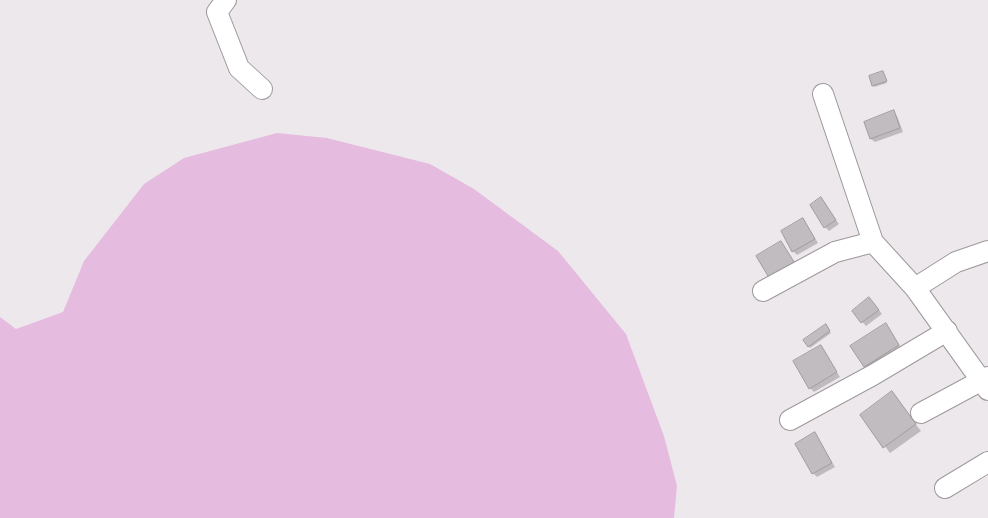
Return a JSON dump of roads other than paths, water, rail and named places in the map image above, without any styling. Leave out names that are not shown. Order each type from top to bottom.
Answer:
[{"type":"street","points":[[226,0],[218,12],[239,68],[262,89]]},
{"type":"street","points":[[823,94],[873,242],[915,288],[986,382],[921,414]]},
{"type":"street","points":[[763,291],[834,252],[873,242]]},
{"type":"street","points":[[915,288],[956,262],[988,251]]},
{"type":"street","points":[[790,420],[873,375],[946,331]]},
{"type":"street","points":[[945,488],[988,462]]}]
